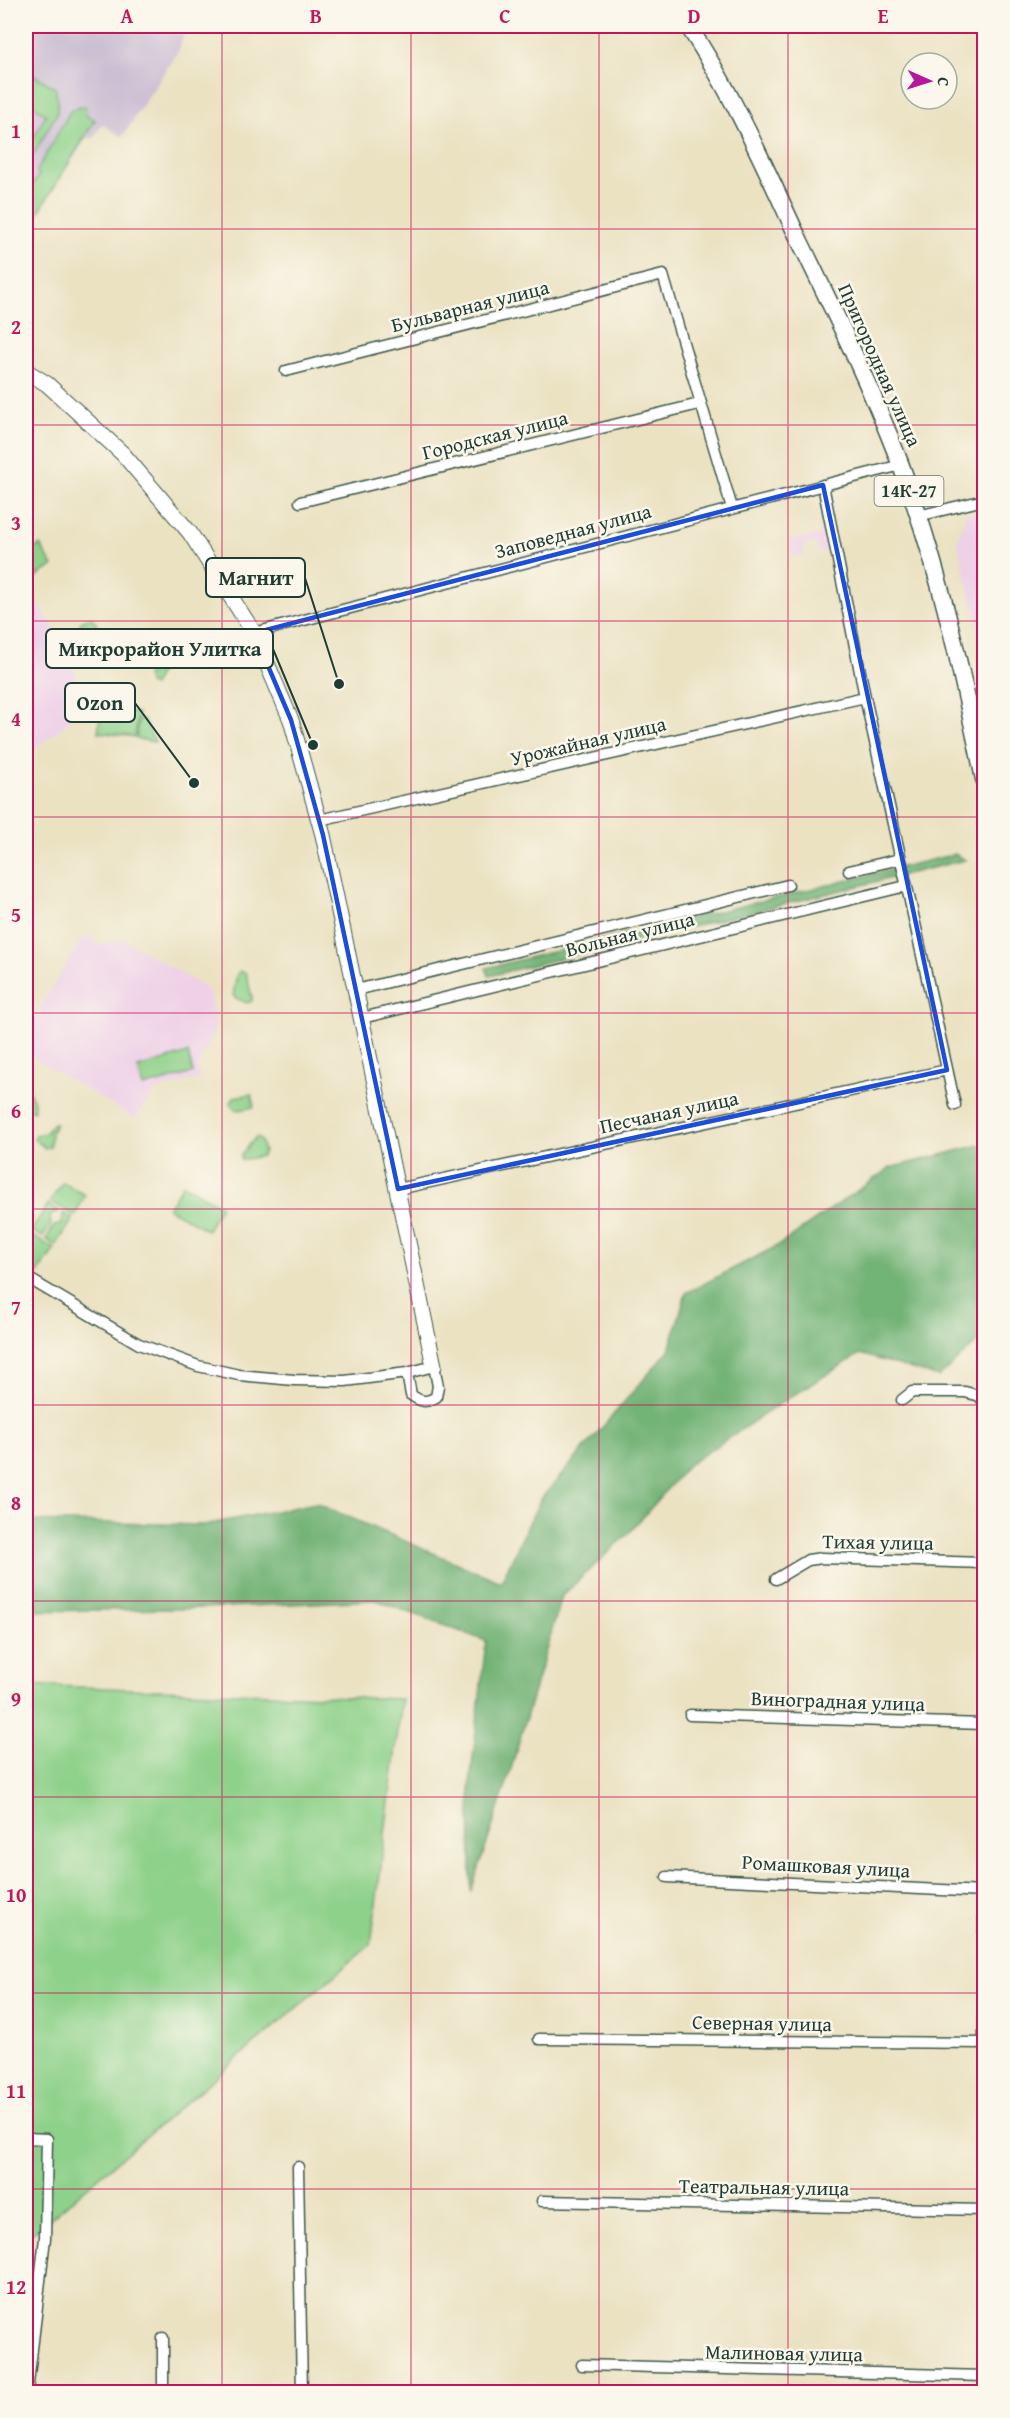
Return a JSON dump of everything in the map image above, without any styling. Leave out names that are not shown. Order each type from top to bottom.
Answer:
[{"type":"main road","name":"Пригородная улица","points":[[688,26],[746,129],[862,371],[901,465],[936,572],[961,669],[984,779]]},
{"type":"street","name":"Бульварная улица","points":[[285,371],[663,275],[699,404]]},
{"type":"street","points":[[26,371],[47,384],[123,454],[160,496],[208,560],[254,633],[291,720],[319,820],[356,990],[438,1386],[436,1396],[428,1402],[420,1401],[411,1395],[408,1373]]},
{"type":"street","name":"Городская улица","points":[[300,502],[699,404]]},
{"type":"street","points":[[699,404],[732,508]]},
{"type":"street","name":"Заповедная улица","points":[[254,633],[901,465]]},
{"type":"street","points":[[824,485],[865,696],[955,1105]]},
{"type":"street","points":[[918,516],[984,500]]},
{"type":"street","name":"Урожайная улица","points":[[319,820],[865,696]]},
{"type":"street","points":[[849,871],[900,859]]},
{"type":"street","name":"Вольная улица","points":[[356,990],[788,885]]},
{"type":"street","name":"Вольная улица","points":[[362,1018],[906,886]]},
{"type":"street","name":"Песчаная улица","points":[[398,1189],[947,1070]]},
{"type":"street","points":[[26,1277],[139,1344],[198,1366],[239,1375],[294,1380],[345,1381],[408,1373],[434,1366]]},
{"type":"street","points":[[902,1400],[912,1392],[965,1392],[980,1396],[984,1403]]},
{"type":"street","name":"Тихая улица","points":[[776,1579],[808,1560],[822,1558],[984,1563]]},
{"type":"street","name":"Виноградная улица","points":[[690,1714],[984,1724]]},
{"type":"street","name":"Ромашковая улица","points":[[667,1877],[984,1891]]},
{"type":"street","points":[[984,1891],[984,2043]]},
{"type":"street","name":"Северная улица","points":[[539,2039],[984,2043]]},
{"type":"street","points":[[26,2138],[47,2139],[45,2238],[27,2392]]},
{"type":"street","points":[[298,2167],[302,2392]]},
{"type":"street","name":"Театральная улица","points":[[542,2201],[984,2210]]},
{"type":"street","points":[[163,2338],[163,2392]]},
{"type":"street","name":"Малиновая улица","points":[[582,2365],[984,2376]]},
{"type":"highlighted area","points":[[823,485],[947,1070],[398,1189],[323,835],[291,720],[254,633]]},
{"type":"shaded area","points":[[26,26],[180,26],[184,32],[179,50],[122,137],[102,124],[93,139],[87,137],[26,233]]},
{"type":"shaded area","points":[[984,509],[983,643],[957,542],[966,514]]},
{"type":"shaded area","points":[[825,534],[828,551],[818,552],[816,543],[803,545],[804,555],[792,557],[789,540]]},
{"type":"shaded area","points":[[26,599],[39,605],[59,635],[75,672],[77,704],[73,717],[64,726],[26,755]]},
{"type":"shaded area","points":[[94,936],[94,942],[99,944],[123,939],[208,989],[216,1025],[197,1068],[200,1078],[155,1091],[135,1119],[37,1060],[26,1045],[26,1030],[82,938]]},
{"type":"green space","points":[[31,73],[55,88],[58,102],[57,113],[26,168],[26,151],[46,115],[27,100],[27,80]]},
{"type":"green space","points":[[85,106],[86,115],[95,120],[26,233],[26,196],[39,175],[37,171],[71,110]]},
{"type":"green space","points":[[40,545],[53,566],[26,583],[26,554]]},
{"type":"green space","points":[[91,617],[97,624],[96,638],[92,644],[84,646],[78,642],[76,635],[82,620]]},
{"type":"green space","points":[[153,669],[158,669],[160,672],[153,686],[149,684],[146,676]]},
{"type":"green space","points":[[101,708],[138,713],[135,737],[98,732]]},
{"type":"green space","points":[[139,719],[143,719],[155,742],[136,739]]},
{"type":"green space","points":[[955,854],[965,860],[489,976],[486,968]]},
{"type":"green space","points":[[240,971],[246,973],[252,997],[252,1001],[247,1003],[233,995],[237,974]]},
{"type":"green space","points":[[188,1053],[193,1073],[143,1087],[138,1068]]},
{"type":"green space","points":[[26,1086],[34,1101],[34,1111],[26,1108]]},
{"type":"green space","points":[[251,1094],[254,1107],[239,1110],[233,1108],[231,1103],[234,1097]]},
{"type":"green space","points":[[53,1123],[56,1124],[51,1133],[50,1147],[45,1148],[34,1139],[36,1135],[46,1133]]},
{"type":"green space","points":[[256,1137],[260,1139],[264,1151],[262,1156],[241,1160],[241,1155]]},
{"type":"green space","points":[[984,1144],[984,1336],[939,1377],[860,1354],[795,1394],[688,1465],[631,1531],[562,1596],[508,1779],[471,1892],[470,1784],[486,1641],[376,1600],[180,1609],[26,1611],[26,1521],[204,1525],[316,1503],[501,1582],[540,1500],[669,1350],[686,1293],[779,1245],[890,1168]]},
{"type":"green space","points":[[63,1182],[85,1195],[75,1216],[50,1201]]},
{"type":"green space","points":[[183,1184],[221,1206],[207,1230],[168,1208]]},
{"type":"green space","points":[[48,1204],[59,1211],[50,1216],[51,1224],[43,1237],[31,1231]]},
{"type":"green space","points":[[63,1213],[73,1219],[56,1246],[46,1239],[54,1226],[62,1224]]},
{"type":"green space","points":[[28,1234],[55,1249],[36,1275],[26,1271]]},
{"type":"green space","points":[[26,1685],[402,1699],[371,1944],[26,2239]]},
{"type":"place","name":"Магнит","points":[[339,684]]},
{"type":"place","name":"Микрорайон Улитка","points":[[313,745]]},
{"type":"place","name":"Ozon","points":[[194,783]]}]
